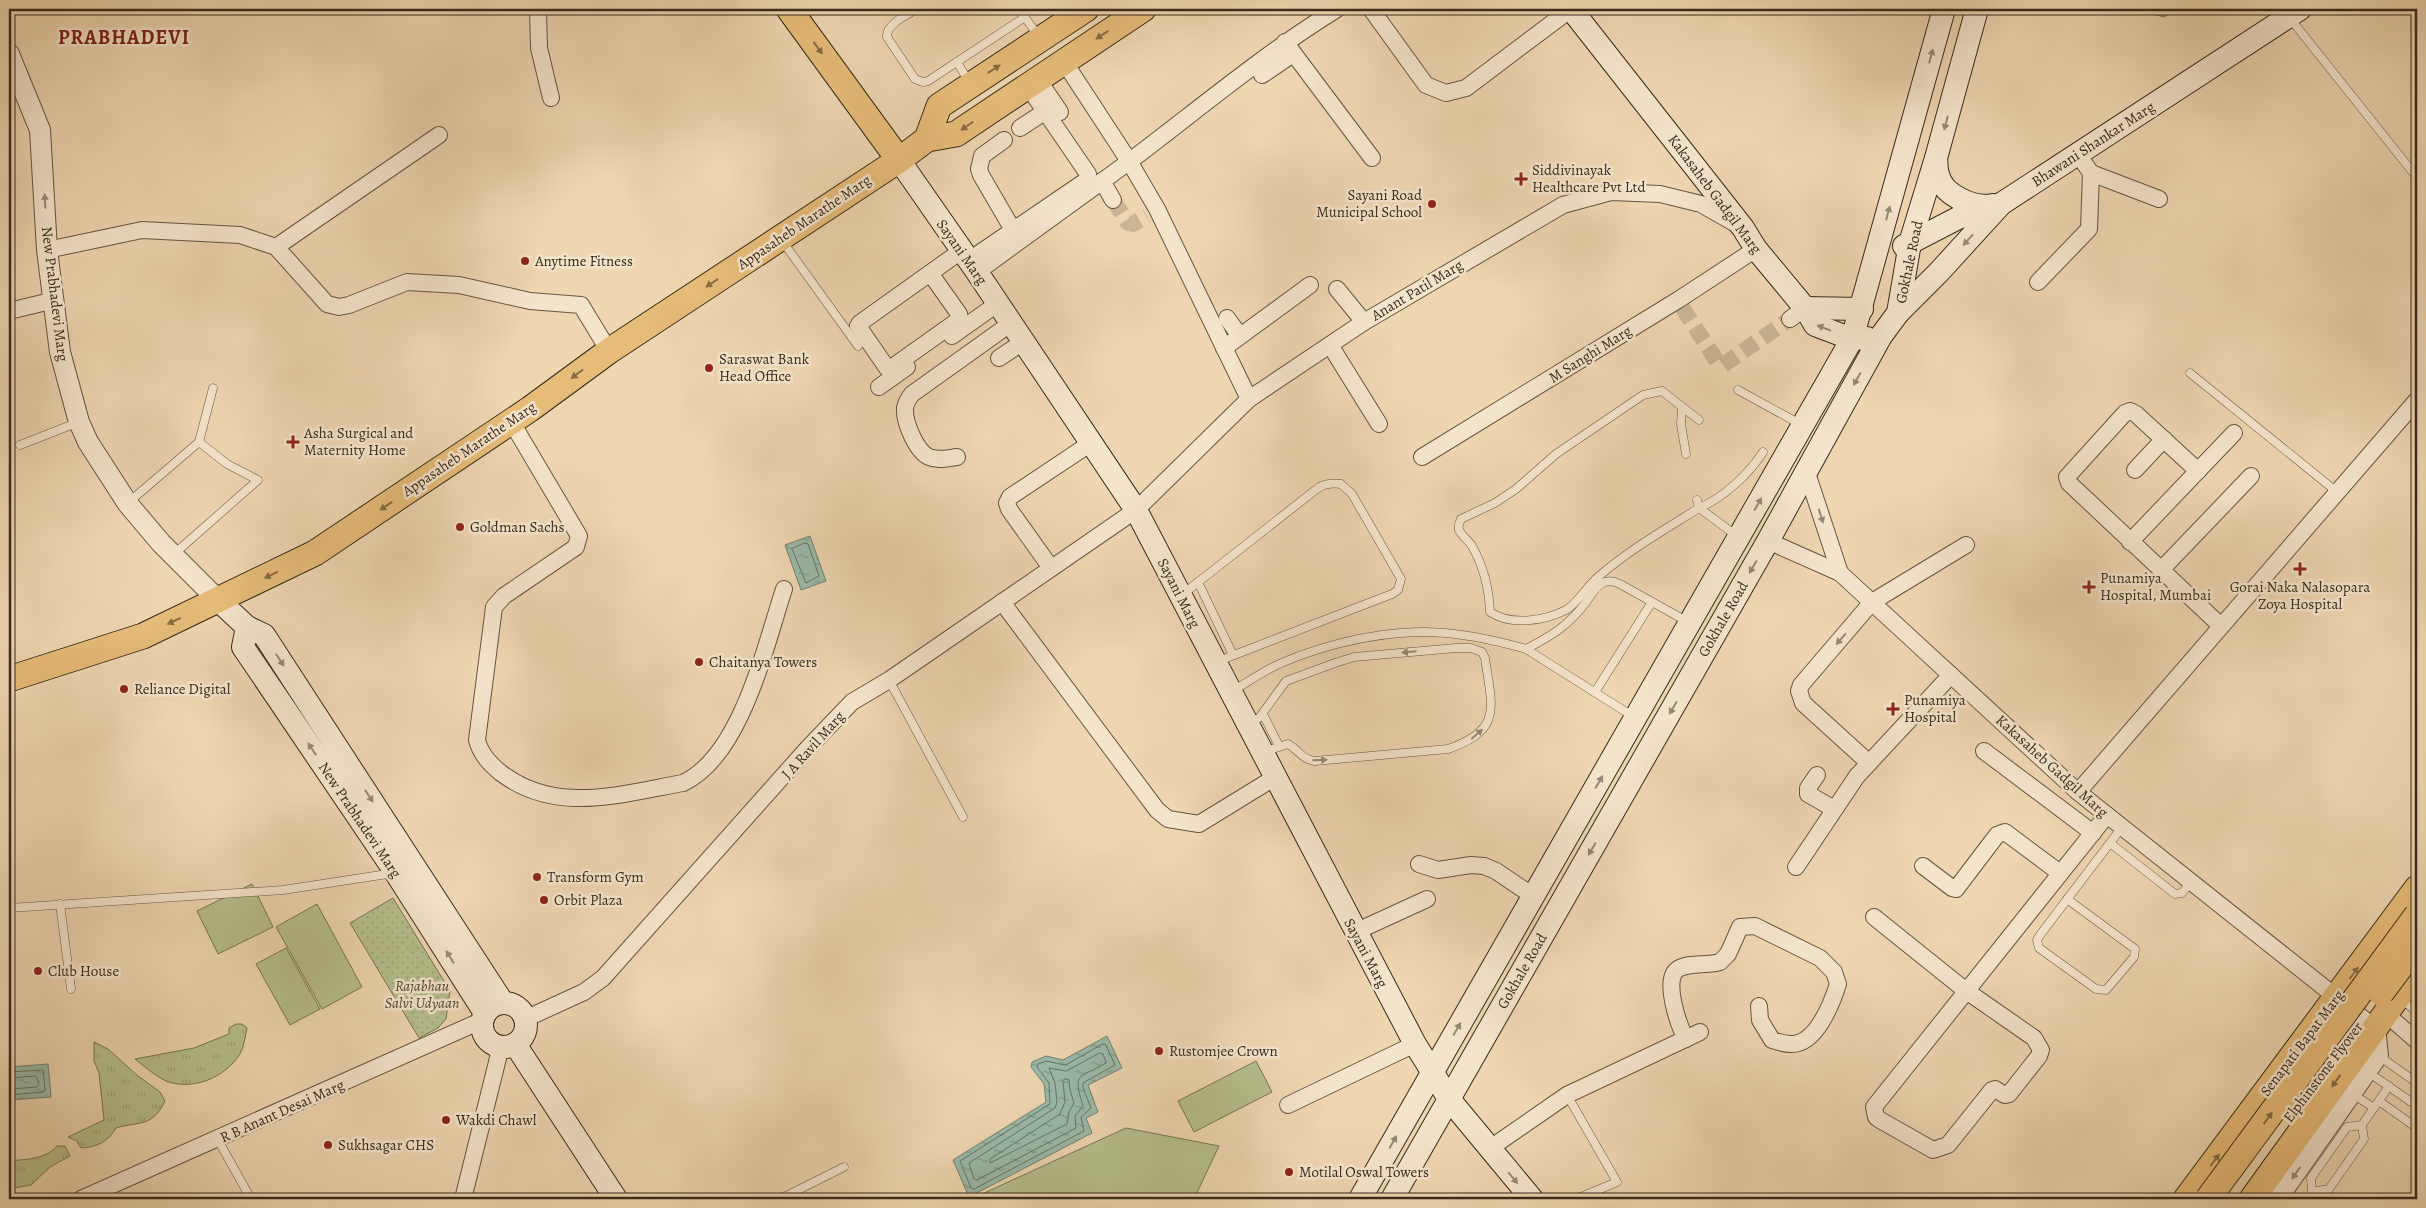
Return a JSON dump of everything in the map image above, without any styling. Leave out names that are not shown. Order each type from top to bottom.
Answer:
[{"type":"main road","name":"Sayani Marg","points":[[790,9],[969,261],[1136,510],[1180,596],[1224,659],[1230,693],[1254,719],[1270,750],[1274,778],[1415,1044],[1450,1099],[1489,1149],[1532,1199]]},
{"type":"main road","points":[[927,139],[940,106],[1086,9]]},
{"type":"main road","points":[[927,139],[956,134],[1063,60],[1143,9]]},
{"type":"main road","name":"Kakasaheb Gadgil Marg","points":[[1571,9],[1743,228],[1798,314],[1814,325],[1852,339],[1881,336]]},
{"type":"main road","name":"Gokhale Road","points":[[1360,1199],[1852,339],[1876,260],[1944,9]]},
{"type":"main road","name":"Gokhale Road","points":[[1392,1199],[1768,541],[1881,336],[1898,313],[1910,243],[1936,158],[1977,9]]},
{"type":"main road","name":"Bhawani Shankar Marg","points":[[1876,260],[1958,218],[2001,204],[2294,12]]},
{"type":"main road","name":"Appasaheb Marathe Marg","points":[[9,679],[143,636],[315,553],[511,422],[609,351],[927,139]]},
{"type":"main road","points":[[1936,158],[1938,176],[1953,195],[1983,207],[2001,204]]},
{"type":"main road","points":[[1898,313],[2001,204]]},
{"type":"main road","points":[[1798,314],[1862,309]]},
{"type":"main road","name":"New Prabhadevi Marg","points":[[218,600],[247,627],[264,635],[490,1012],[484,1034],[494,1044],[508,1045],[616,1199]]},
{"type":"main road","name":"New Prabhadevi Marg","points":[[247,627],[243,647],[490,1012]]},
{"type":"main road","name":"Senapati Bapat Marg","points":[[2186,1199],[2417,888]]},
{"type":"main road","name":"Elphinstone Flyover","points":[[2208,1199],[2417,915]]},
{"type":"main road","name":"Elphinstone Flyover","points":[[2228,1199],[2417,945]]},
{"type":"main road","points":[[2252,1199],[2417,970]]},
{"type":"main road","name":"New Prabhadevi Marg","points":[[490,1012],[517,1007],[525,1019]]},
{"type":"main road","points":[[508,1045],[524,1033],[525,1019]]},
{"type":"street","points":[[538,9],[539,48],[551,98]]},
{"type":"street","points":[[930,273],[959,314],[960,319],[891,368],[885,367],[858,326],[930,273],[969,261],[1102,181],[1260,72],[1338,9]]},
{"type":"street","points":[[1371,9],[1426,85],[1446,93],[1466,88],[1571,9]]},
{"type":"street","points":[[1289,48],[1372,158]]},
{"type":"street","name":"New Prabhadevi Marg","points":[[9,54],[40,130],[47,250],[55,300],[60,352],[79,422],[88,442],[128,504],[162,543],[218,600]]},
{"type":"street","points":[[1063,60],[1129,161],[1152,212],[1249,398]]},
{"type":"street","points":[[969,261],[1087,180],[1088,174],[1053,110],[1032,82]]},
{"type":"street","points":[[1020,128],[1053,110]]},
{"type":"street","points":[[276,247],[439,135]]},
{"type":"street","points":[[1004,140],[982,156],[980,169],[981,175],[1013,230]]},
{"type":"street","points":[[2078,154],[2091,173],[2159,199]]},
{"type":"street","points":[[2038,282],[2088,232],[2091,173]]},
{"type":"street","points":[[1102,181],[1113,200]]},
{"type":"street","name":"Anant Patil Marg","points":[[1136,510],[1249,398],[1364,322],[1563,205],[1611,192],[1660,194],[1701,204],[1743,228]]},
{"type":"street","points":[[47,250],[142,230],[240,235],[276,247],[327,304],[339,307],[349,305],[407,282],[459,285],[530,302],[581,305],[609,351]]},
{"type":"street","name":"M Sanghi Marg","points":[[1422,457],[1680,304],[1756,249]]},
{"type":"street","points":[[1224,348],[1310,285]]},
{"type":"street","points":[[1337,289],[1364,322]]},
{"type":"street","points":[[9,311],[55,300]]},
{"type":"street","points":[[879,387],[997,304]]},
{"type":"street","points":[[1227,318],[1240,336]]},
{"type":"street","points":[[998,358],[1017,333]]},
{"type":"street","points":[[957,456],[942,459],[929,457],[918,448],[906,420],[907,401],[912,394],[1017,333]]},
{"type":"street","points":[[1330,344],[1379,424]]},
{"type":"street","points":[[2078,792],[2417,400]]},
{"type":"street","points":[[2198,471],[2136,414],[2127,412],[2067,477],[2069,483],[2221,626]]},
{"type":"street","points":[[511,422],[579,536],[576,547],[504,596],[494,607],[477,740],[486,759],[518,785],[546,796],[577,800],[683,783],[698,776],[711,764],[731,732],[749,696],[784,589]]},
{"type":"street","points":[[2130,542],[2234,433]]},
{"type":"street","points":[[2135,470],[2164,440]]},
{"type":"street","points":[[1051,568],[1009,509],[1007,503],[1010,497],[1091,443]]},
{"type":"street","points":[[1806,470],[1840,573]]},
{"type":"street","points":[[2161,570],[2251,476]]},
{"type":"street","name":"J A Ravil Marg","points":[[525,1019],[584,992],[603,978],[807,749],[852,702],[889,680],[1136,510]]},
{"type":"street","name":"Kakasaheb Gadgil Marg","points":[[1768,541],[1840,573],[2078,792],[2336,998],[2386,1012],[2417,1041]]},
{"type":"street","points":[[1869,763],[1803,703],[1799,691],[1801,685],[1872,602],[1966,545]]},
{"type":"street","points":[[1002,602],[1157,810],[1168,819],[1199,824],[1274,778]]},
{"type":"street","points":[[1796,867],[1857,776],[1951,675]]},
{"type":"street","points":[[1984,751],[2093,832]]},
{"type":"street","points":[[1817,775],[1808,788],[1808,794],[1834,809]]},
{"type":"street","points":[[1874,917],[1965,990],[2034,1038],[2041,1050],[2039,1056],[2009,1094],[2005,1095],[1995,1088],[1992,1090],[1948,1145],[1933,1150],[1880,1120],[1876,1117],[1874,1107],[1965,990],[2107,815]]},
{"type":"street","points":[[1923,866],[1956,889],[1997,835],[2006,832],[2060,873]]},
{"type":"street","points":[[1419,864],[1438,870],[1470,865],[1484,866],[1496,870],[1533,896]]},
{"type":"street","points":[[1355,932],[1427,899]]},
{"type":"street","points":[[1489,1149],[1567,1095],[1693,1036],[1679,1025],[1671,993],[1672,976],[1677,970],[1686,967],[1720,962],[1728,954],[1740,927],[1755,926],[1820,958],[1834,972],[1838,984],[1823,1020],[1802,1041],[1793,1044],[1772,1040],[1760,1020],[1759,1006]]},
{"type":"street","name":"R B Anant Desai Marg","points":[[81,1199],[218,1140],[490,1012]]},
{"type":"street","points":[[2277,1199],[2372,1063],[2386,1012]]},
{"type":"street","points":[[1288,1104],[1415,1044]]},
{"type":"street","points":[[463,1199],[508,1045]]},
{"type":"lane","points":[[917,9],[890,26],[886,33],[887,38],[915,79],[923,82],[928,81],[1025,17]]},
{"type":"lane","points":[[1019,9],[1040,39]]},
{"type":"lane","points":[[2294,12],[2415,175]]},
{"type":"lane","points":[[957,62],[971,85]]},
{"type":"lane","points":[[780,238],[858,346]]},
{"type":"lane","points":[[2190,373],[2337,492]]},
{"type":"lane","points":[[128,504],[199,442],[213,388]]},
{"type":"lane","points":[[1738,390],[1803,425]]},
{"type":"lane","points":[[1699,420],[1662,391],[1643,395],[1556,454],[1516,489],[1494,503],[1461,519],[1458,525],[1460,531],[1471,544],[1482,566],[1489,588],[1490,612],[1499,618],[1510,621],[1536,618],[1568,609],[1596,578],[1628,553],[1708,504],[1752,469],[1762,452]]},
{"type":"lane","points":[[1682,408],[1681,424],[1686,454]]},
{"type":"lane","points":[[20,444],[79,422]]},
{"type":"lane","points":[[174,554],[258,480],[227,464],[199,442]]},
{"type":"lane","points":[[1180,596],[1318,488],[1324,484],[1342,484],[1352,494],[1401,579],[1398,590],[1392,594],[1224,659],[1198,582]]},
{"type":"lane","points":[[1696,500],[1699,508],[1739,538]]},
{"type":"lane","points":[[1526,649],[1554,635],[1571,622],[1598,586],[1605,582],[1620,584],[1690,623]]},
{"type":"lane","points":[[1595,692],[1652,602]]},
{"type":"lane","points":[[1230,693],[1273,667],[1314,650],[1392,632],[1445,632],[1494,640],[1526,649],[1635,718]]},
{"type":"lane","points":[[1254,719],[1286,681],[1349,658],[1456,648],[1477,650],[1482,652],[1486,658],[1492,712],[1480,733],[1464,744],[1448,750],[1315,761],[1300,756],[1288,744],[1270,750]]},
{"type":"lane","points":[[889,680],[963,817]]},
{"type":"lane","points":[[2067,899],[2135,949],[2134,957],[2106,990],[2096,989],[2038,948],[2037,940],[2067,899],[2122,827]]},
{"type":"lane","points":[[2110,843],[2175,894],[2182,893],[2191,882]]},
{"type":"lane","points":[[9,908],[283,890],[396,872]]},
{"type":"lane","points":[[60,904],[71,989]]},
{"type":"lane","points":[[2386,1012],[2417,1012]]},
{"type":"lane","points":[[2372,1063],[2417,1084]]},
{"type":"lane","points":[[2372,1063],[2389,1086],[2417,1106]]},
{"type":"lane","points":[[2312,1192],[2329,1189],[2364,1139],[2362,1125],[2389,1086]]},
{"type":"lane","points":[[2351,1094],[2374,1108]]},
{"type":"lane","points":[[1567,1095],[1617,1182],[1576,1199]]},
{"type":"lane","points":[[2379,1101],[2417,1128]]},
{"type":"lane","points":[[2308,1199],[2312,1192],[2311,1178],[2346,1127],[2362,1125]]},
{"type":"lane","points":[[218,1140],[251,1199]]},
{"type":"lane","points":[[780,1199],[844,1166]]},
{"type":"green space","points":[[2134,9],[2175,9],[2164,17]]},
{"type":"green space","points":[[252,884],[273,927],[218,954],[197,911]]},
{"type":"green space","name":"Rajabhau Salvi Udyaan","points":[[393,898],[450,991],[446,1019],[438,1028],[419,1038],[350,923]]},
{"type":"green space","points":[[317,904],[362,987],[322,1009],[276,927]]},
{"type":"green space","points":[[286,948],[320,1009],[290,1025],[256,964]]},
{"type":"green space","points":[[236,1024],[242,1024],[247,1028],[240,1054],[226,1070],[207,1080],[197,1083],[176,1084],[154,1074],[135,1059],[194,1048],[229,1034],[229,1028]]},
{"type":"green space","points":[[94,1042],[108,1049],[138,1076],[160,1092],[165,1101],[160,1110],[150,1120],[116,1128],[102,1143],[81,1148],[77,1141],[68,1137],[104,1120],[99,1073],[94,1061]]},
{"type":"green space","points":[[1256,1061],[1272,1092],[1194,1132],[1178,1101]]},
{"type":"green space","points":[[1126,1128],[1219,1146],[1194,1199],[985,1199],[982,1194]]},
{"type":"green space","points":[[57,1146],[65,1146],[70,1156],[50,1167],[31,1185],[9,1189],[9,1161],[41,1156],[52,1151]]},
{"type":"water","points":[[810,536],[826,581],[801,590],[785,545]]},
{"type":"water","points":[[1107,1036],[1122,1068],[1088,1085],[1098,1112],[1086,1118],[1092,1133],[969,1197],[953,1160],[1046,1102],[1044,1084],[1031,1067],[1032,1062],[1046,1056],[1063,1060]]},
{"type":"water","points":[[48,1064],[51,1097],[9,1100],[9,1067]]},
{"type":"tunnel","points":[[1113,200],[1128,223],[1133,224],[1147,216]]},
{"type":"tunnel","points":[[1682,307],[1718,363],[1723,365],[1790,319]]},
{"type":"place","name":"Siddivinayak Healthcare Pvt Ltd","points":[[1521,179]]},
{"type":"place","name":"Sayani Road Municipal School","points":[[1432,204]]},
{"type":"place","name":"Anytime Fitness","points":[[525,261]]},
{"type":"place","name":"Saraswat Bank Head Office","points":[[709,368]]},
{"type":"place","name":"Asha Surgical and Maternity Home","points":[[293,442]]},
{"type":"place","name":"Goldman Sachs","points":[[460,527]]},
{"type":"place","name":"Gorai Naka Nalasopara Zoya Hospital","points":[[2300,569]]},
{"type":"place","name":"Punamiya Hospital, Mumbai","points":[[2089,587]]},
{"type":"place","name":"Chaitanya Towers","points":[[699,662]]},
{"type":"place","name":"Reliance Digital","points":[[124,689]]},
{"type":"place","name":"Punamiya Hospital","points":[[1893,709]]},
{"type":"place","name":"Transform Gym","points":[[537,877]]},
{"type":"place","name":"Orbit Plaza","points":[[544,900]]},
{"type":"place","name":"Club House","points":[[38,971]]},
{"type":"place","name":"Rustomjee Crown","points":[[1159,1051]]},
{"type":"place","name":"Wakdi Chawl","points":[[446,1120]]},
{"type":"place","name":"Sukhsagar CHS","points":[[328,1145]]},
{"type":"place","name":"Motilal Oswal Towers","points":[[1289,1172]]},
{"type":"district","name":"PRABHADEVI","points":[[124,37]]}]
